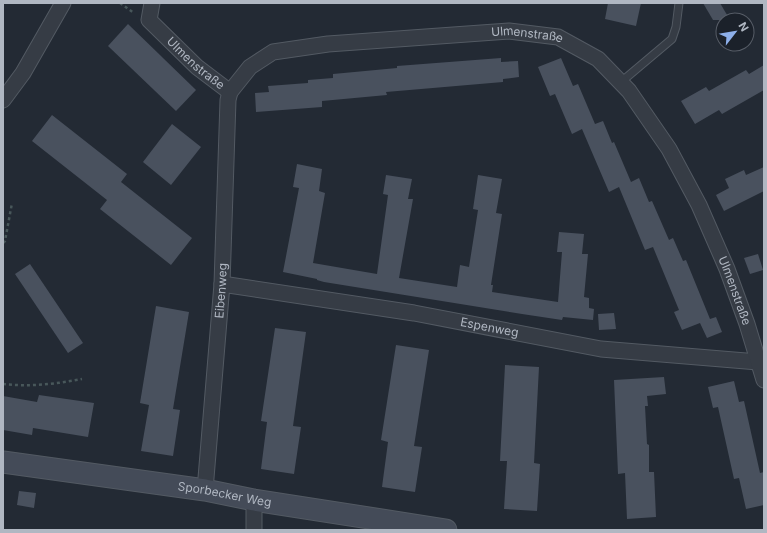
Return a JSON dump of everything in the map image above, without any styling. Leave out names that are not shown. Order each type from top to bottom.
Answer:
[{"type":"street","points":[[3,100],[23,73],[63,3]]},
{"type":"street","name":"Ulmenstraße","points":[[152,3],[149,20],[197,67],[230,92],[250,66],[273,52],[328,44],[509,31],[558,37],[598,59],[629,91],[669,149],[699,205],[727,269],[747,324],[764,380]]},
{"type":"street","name":"Eibenweg","points":[[205,490],[222,284],[226,134],[230,92]]},
{"type":"street","name":"Espenweg","points":[[222,284],[414,313],[601,349],[758,362]]},
{"type":"street","name":"Sporbecker Weg","points":[[3,462],[205,490],[254,500],[446,530]]},
{"type":"street","points":[[254,500],[254,530]]},
{"type":"lane","points":[[621,82],[672,39],[676,27],[679,3]]},
{"type":"path","points":[[3,243],[5,241],[12,203]]},
{"type":"path","points":[[3,384],[16,385],[58,383],[82,379]]},
{"type":"building","points":[[608,3],[641,3],[636,26],[605,19]]},
{"type":"building","points":[[703,3],[720,3],[725,12],[715,12],[715,20],[713,20]]},
{"type":"building","points":[[128,24],[196,90],[176,111],[108,46]]},
{"type":"building","points":[[501,58],[501,62],[518,61],[519,77],[503,79],[503,82],[386,92],[387,95],[322,101],[322,107],[256,112],[255,93],[269,92],[268,86],[308,83],[308,80],[333,78],[333,74],[397,68],[397,66]]},
{"type":"building","points":[[561,58],[573,86],[578,84],[595,124],[603,121],[612,143],[614,142],[631,182],[639,178],[649,202],[652,201],[669,240],[673,238],[683,261],[686,260],[710,319],[716,317],[722,332],[707,338],[700,323],[682,330],[674,312],[679,310],[653,247],[645,250],[619,187],[609,192],[582,129],[572,134],[555,94],[550,96],[538,67]]},
{"type":"building","points":[[764,65],[764,90],[722,114],[719,110],[695,124],[681,101],[706,87],[709,91],[746,70],[749,74]]},
{"type":"building","points":[[52,115],[127,174],[121,182],[192,238],[171,265],[100,209],[107,200],[32,141]]},
{"type":"building","points":[[172,124],[201,147],[171,185],[143,162]]},
{"type":"building","points":[[297,164],[322,169],[319,191],[325,193],[313,263],[377,274],[388,195],[383,194],[386,175],[412,179],[408,199],[413,199],[399,278],[457,287],[460,265],[469,267],[478,210],[473,209],[478,175],[502,179],[496,213],[502,214],[491,285],[493,285],[492,292],[558,302],[562,252],[557,252],[559,232],[584,234],[582,254],[588,254],[584,297],[589,298],[589,308],[594,309],[593,320],[563,317],[562,320],[522,314],[324,282],[317,279],[283,272],[299,188],[293,187]]},
{"type":"building","points":[[764,167],[764,191],[724,211],[716,195],[729,188],[725,179],[744,170],[746,175]]},
{"type":"building","points":[[758,254],[763,270],[750,274],[744,258]]},
{"type":"building","points":[[30,264],[83,343],[68,353],[15,274]]},
{"type":"building","points":[[156,306],[189,312],[173,409],[180,410],[173,456],[141,451],[149,405],[140,403]]},
{"type":"building","points":[[614,313],[616,329],[599,330],[598,314]]},
{"type":"building","points":[[275,328],[306,332],[293,426],[301,427],[294,474],[261,469],[267,422],[261,421]]},
{"type":"building","points":[[396,345],[429,350],[414,446],[422,447],[415,492],[382,487],[388,442],[381,440]]},
{"type":"building","points":[[505,365],[539,367],[534,463],[540,464],[537,511],[504,509],[507,461],[500,461]]},
{"type":"building","points":[[664,377],[666,394],[647,396],[648,406],[645,406],[647,444],[649,445],[649,472],[654,472],[656,517],[627,519],[625,473],[618,474],[614,380]]},
{"type":"building","points":[[734,381],[739,402],[744,401],[760,473],[764,472],[764,505],[746,509],[739,478],[734,479],[718,407],[713,408],[708,387]]},
{"type":"building","points":[[39,395],[94,403],[88,437],[33,428],[32,435],[3,430],[3,396],[37,402]]},
{"type":"building","points":[[19,491],[36,493],[34,508],[17,505]]}]
